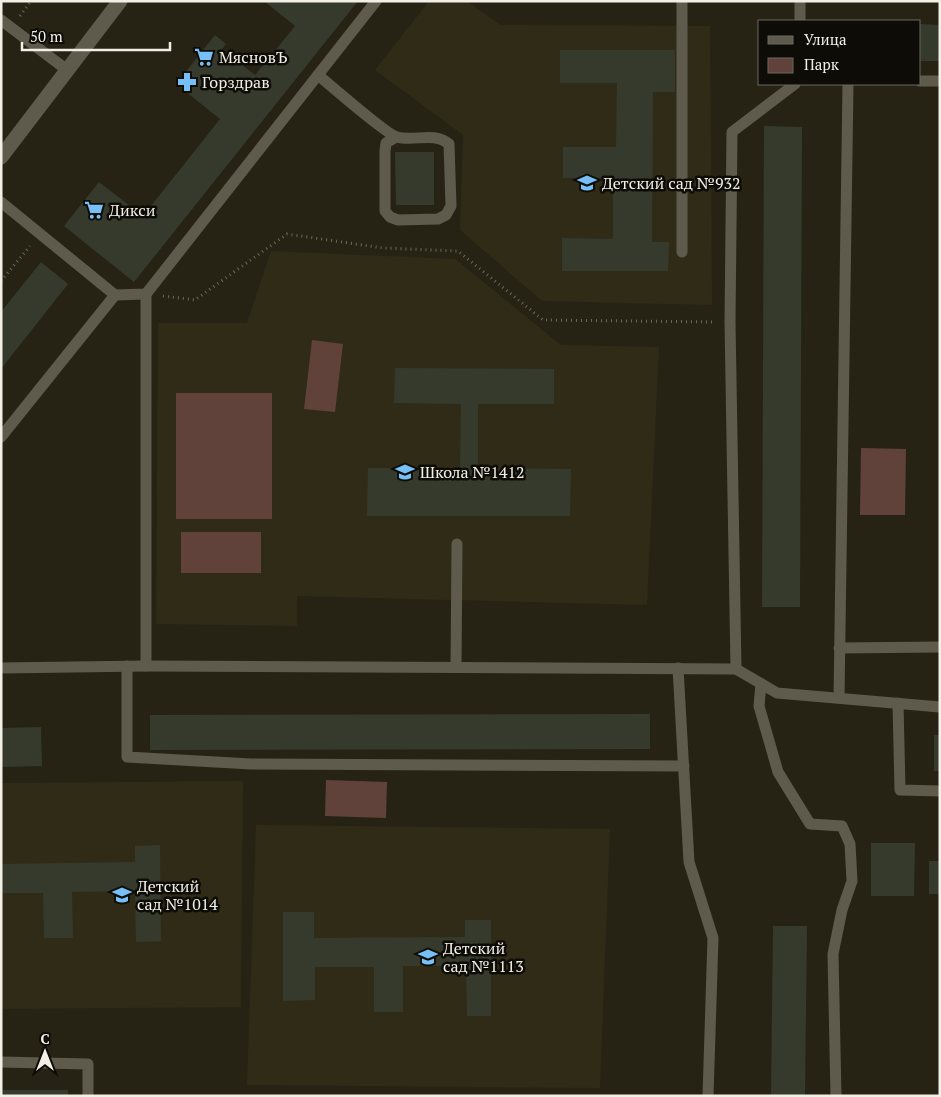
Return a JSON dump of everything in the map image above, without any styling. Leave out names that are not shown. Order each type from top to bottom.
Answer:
[{"type":"street","points":[[1,157],[120,1]]},
{"type":"lane","points":[[146,666],[146,294],[376,1]]},
{"type":"lane","points":[[682,1],[682,252]]},
{"type":"lane","points":[[800,1],[800,20]]},
{"type":"lane","points":[[1,20],[67,70]]},
{"type":"lane","points":[[318,75],[396,137],[443,138],[449,144],[450,206],[446,215],[438,219],[398,220],[390,217],[385,211],[386,143],[396,137]]},
{"type":"lane","points":[[921,81],[940,81]]},
{"type":"lane","points":[[736,669],[730,322],[732,132],[794,85]]},
{"type":"lane","points":[[839,698],[848,85]]},
{"type":"lane","points":[[1,202],[115,295],[146,294]]},
{"type":"lane","points":[[1,437],[115,295]]},
{"type":"lane","points":[[456,667],[457,544]]},
{"type":"lane","points":[[839,648],[940,647]]},
{"type":"lane","points":[[127,666],[127,757],[251,764],[684,766]]},
{"type":"lane","points":[[1,668],[146,666],[736,669],[777,693],[940,707]]},
{"type":"lane","points":[[678,668],[689,862],[713,938],[708,1096]]},
{"type":"lane","points":[[762,684],[759,706],[778,772],[810,824],[842,826],[850,844],[852,881],[842,910],[833,954],[836,1096]]},
{"type":"lane","points":[[898,703],[900,790],[940,791]]},
{"type":"lane","points":[[1,1062],[88,1064],[88,1096]]},
{"type":"path","points":[[1,281],[40,233]]},
{"type":"path","points":[[146,294],[194,300],[287,234],[383,248],[458,251],[543,320],[730,322]]},
{"type":"shaded area","name":"Детский сад №932","points":[[429,1],[467,1],[500,25],[710,26],[712,305],[542,301],[460,230],[463,135],[375,70]]},
{"type":"shaded area","name":"Школа №1412","points":[[271,251],[455,259],[561,345],[659,347],[647,605],[297,596],[297,626],[156,624],[158,323],[247,323]]},
{"type":"shaded area","name":"Детский сад №1014","points":[[243,781],[241,1007],[1,1009],[1,783]]},
{"type":"shaded area","name":"Детский сад №1113","points":[[256,825],[610,829],[600,1088],[247,1085]]},
{"type":"green space","points":[[312,340],[343,344],[335,412],[304,409]]},
{"type":"green space","points":[[176,393],[272,393],[272,519],[176,519]]},
{"type":"green space","points":[[861,448],[906,449],[905,515],[860,515]]},
{"type":"green space","points":[[181,532],[261,532],[261,573],[181,573]]},
{"type":"green space","points":[[326,780],[387,782],[386,818],[325,816]]},
{"type":"building","points":[[264,1],[358,1],[134,282],[64,226],[99,182],[143,216],[220,119],[176,84],[215,35],[226,44],[222,49],[255,75],[295,26]]},
{"type":"building","points":[[921,24],[940,25],[940,61],[921,61]]},
{"type":"building","points":[[560,50],[675,50],[675,92],[653,92],[652,242],[669,242],[668,271],[562,271],[562,238],[613,239],[613,178],[563,178],[563,147],[616,147],[617,83],[560,83]]},
{"type":"building","points":[[764,126],[802,127],[800,607],[762,607]]},
{"type":"building","points":[[395,152],[434,152],[434,205],[396,205]]},
{"type":"building","points":[[41,262],[68,284],[1,369],[1,312]]},
{"type":"building","points":[[395,368],[554,369],[554,404],[478,404],[478,468],[571,469],[570,516],[367,516],[368,468],[460,468],[461,404],[394,403]]},
{"type":"building","points":[[650,714],[650,749],[150,750],[150,715]]},
{"type":"building","points":[[41,727],[42,766],[1,767],[1,728]]},
{"type":"building","points":[[934,735],[940,735],[940,771],[934,771]]},
{"type":"building","points":[[871,843],[915,843],[914,896],[871,896]]},
{"type":"building","points":[[160,845],[161,941],[136,942],[135,891],[72,892],[73,938],[44,938],[43,893],[1,893],[1,864],[135,862],[135,846]]},
{"type":"building","points":[[929,861],[940,861],[940,894],[929,894]]},
{"type":"building","points":[[283,912],[314,912],[314,938],[465,937],[465,920],[491,920],[491,1016],[467,1016],[466,966],[403,966],[403,1012],[374,1012],[374,967],[315,967],[315,1000],[283,1001]]},
{"type":"building","points":[[773,926],[807,926],[805,1096],[771,1096]]},
{"type":"building","points":[[1,1090],[68,1090],[68,1096],[1,1096]]},
{"type":"place","name":"МясновЪ","points":[[204,57]]},
{"type":"place","name":"Горздрав","points":[[187,82]]},
{"type":"place","name":"Детский сад №932","points":[[587,183]]},
{"type":"place","name":"Дикси","points":[[94,210]]},
{"type":"place","name":"Школа №1412","points":[[405,472]]},
{"type":"place","name":"Детский сад №1014","points":[[122,895]]},
{"type":"place","name":"Детский сад №1113","points":[[428,957]]}]
